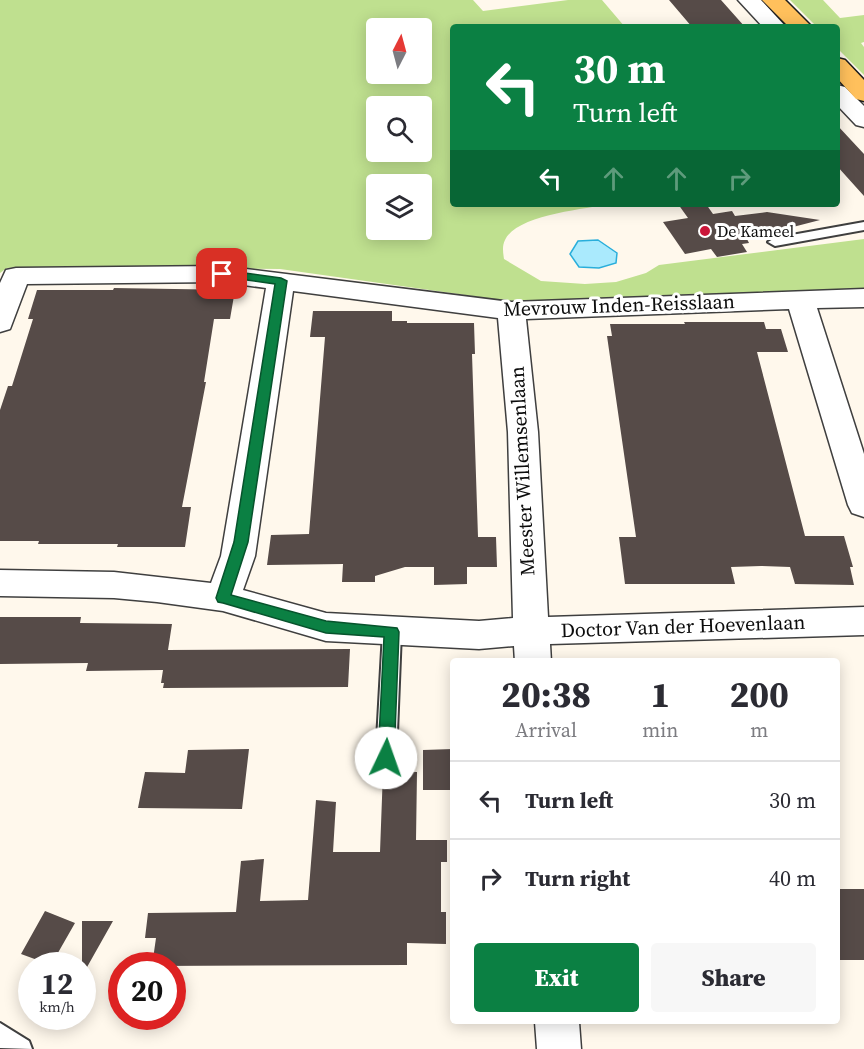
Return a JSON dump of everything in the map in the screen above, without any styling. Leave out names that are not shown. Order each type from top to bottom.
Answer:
[{"type":"main road","points":[[773,0],[798,24]]},
{"type":"main road","points":[[840,68],[864,94]]},
{"type":"street","points":[[749,0],[772,24]]},
{"type":"street","points":[[840,95],[864,120]]},
{"type":"street","name":"Mevrouw Inden-Reisslaan","points":[[0,323],[16,276],[222,274],[511,310],[864,298]]},
{"type":"street","points":[[223,598],[238,556],[281,281]]},
{"type":"street","points":[[800,299],[864,505]]},
{"type":"street","name":"Meester Willemsenlaan","points":[[511,310],[524,432],[532,646]]},
{"type":"street","name":"Doctor Van der Hoevenlaan","points":[[0,583],[114,585],[223,598],[326,627],[479,635],[532,646],[864,621]]},
{"type":"street","points":[[557,1024],[559,1049]]},
{"type":"lane","points":[[775,242],[864,226]]},
{"type":"lane","points":[[386,758],[392,632]]},
{"type":"lane","points":[[0,1034],[21,1049]]},
{"type":"green space","points":[[0,0],[473,0],[483,11],[568,0],[602,0],[622,24],[450,24],[450,207],[592,207],[552,214],[512,231],[503,247],[504,259],[541,281],[585,284],[616,282],[646,273],[659,265],[864,239],[864,292],[508,301],[280,269],[7,268],[0,273]]},
{"type":"green space","points":[[790,0],[823,0],[840,18],[864,15],[864,42],[861,43],[864,47],[864,75],[840,51],[840,24],[814,24]]},
{"type":"water","points":[[598,240],[617,253],[616,263],[599,268],[579,267],[570,254],[578,241]]},
{"type":"building","points":[[669,0],[721,0],[742,24],[689,24]]},
{"type":"building","points":[[840,128],[864,154],[864,196],[840,169]]},
{"type":"building","name":"De Kameel","points":[[680,207],[708,207],[713,214],[732,211],[735,216],[767,212],[820,220],[747,239],[749,243],[742,244],[747,252],[717,257],[711,249],[685,254],[663,222],[688,218]]},
{"type":"building","points":[[114,288],[235,290],[230,319],[214,319],[204,382],[206,382],[182,507],[191,507],[185,547],[117,547],[118,544],[38,544],[39,541],[0,541],[0,410],[8,386],[12,386],[33,319],[28,319],[37,290],[113,290]]},
{"type":"building","points":[[313,311],[392,311],[392,321],[474,323],[475,354],[472,354],[478,537],[496,537],[497,567],[467,567],[467,584],[434,585],[434,567],[405,567],[375,576],[375,582],[342,582],[343,564],[267,565],[271,535],[309,534],[325,337],[310,337]]},
{"type":"building","points":[[684,322],[764,322],[766,329],[781,329],[788,352],[757,352],[805,536],[844,536],[853,567],[850,567],[854,585],[795,584],[790,567],[761,566],[731,567],[735,584],[625,584],[619,537],[636,537],[607,336],[612,336],[610,324],[685,324]]},
{"type":"building","points":[[0,617],[81,617],[80,623],[172,624],[168,650],[350,649],[348,687],[163,688],[164,683],[161,683],[163,670],[86,671],[88,663],[0,664]]},
{"type":"building","points":[[249,749],[242,809],[138,808],[145,772],[185,773],[188,750]]},
{"type":"building","points":[[450,749],[450,790],[423,790],[423,750]]},
{"type":"building","points":[[383,771],[417,772],[416,840],[447,840],[447,862],[441,862],[441,912],[446,912],[446,944],[407,943],[407,965],[186,966],[186,952],[154,952],[156,938],[145,938],[148,913],[236,912],[241,861],[264,859],[260,901],[308,900],[316,800],[336,802],[333,852],[380,852]]},
{"type":"building","points":[[840,889],[864,889],[864,960],[840,960]]},
{"type":"building","points":[[45,911],[75,923],[58,952],[22,952]]},
{"type":"building","points":[[82,921],[113,921],[96,952],[82,952]]},
{"type":"place","name":"De Kameel","points":[[705,231]]},
{"type":"route","points":[[222,274],[281,281],[241,542],[223,598],[326,627],[392,632],[386,758]]}]
